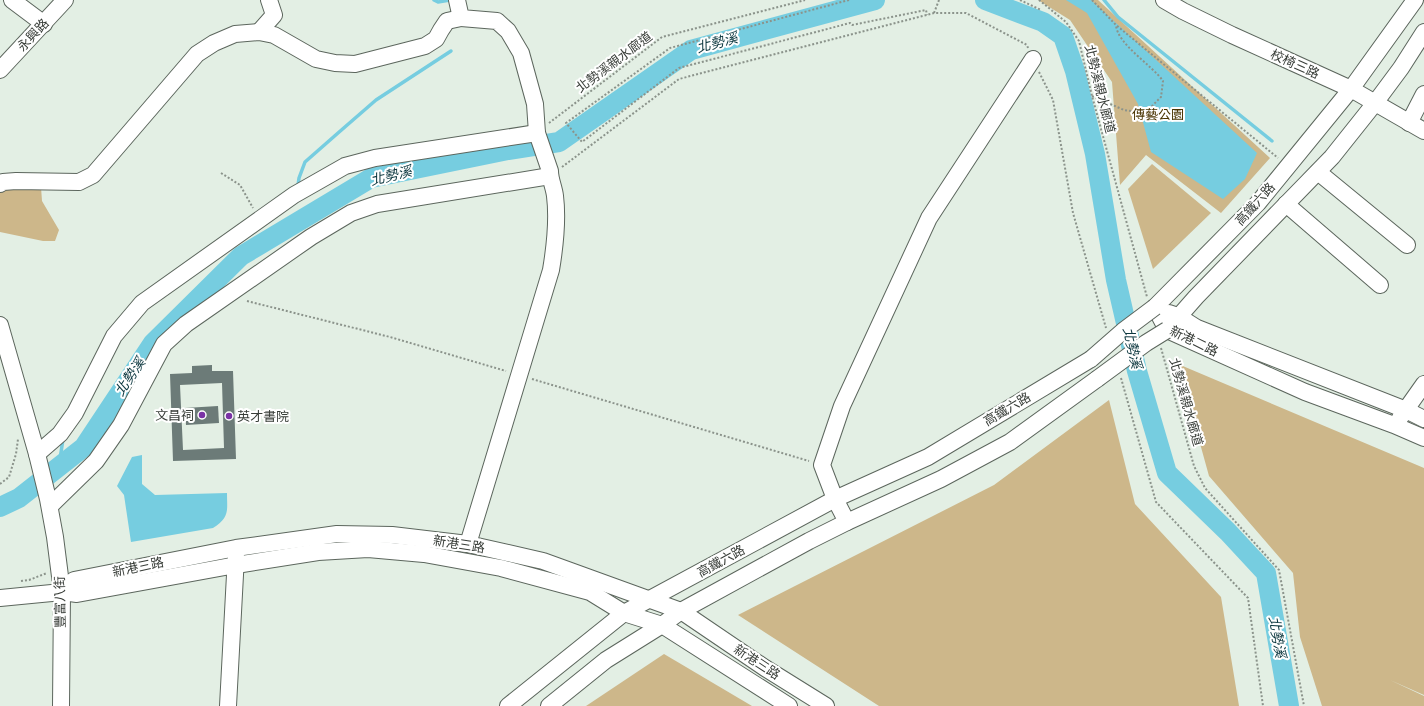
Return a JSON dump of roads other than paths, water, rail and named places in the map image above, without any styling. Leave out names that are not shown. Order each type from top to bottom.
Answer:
[{"type":"street","points":[[12,0],[44,24]]},
{"type":"street","name":"永興路","points":[[0,70],[65,0]]},
{"type":"street","points":[[259,32],[274,15],[270,0]]},
{"type":"street","name":"校椅三路","points":[[1164,0],[1232,35],[1351,89],[1424,131]]},
{"type":"street","name":"高鐵六路","points":[[508,706],[624,613],[835,499],[928,457],[1091,359],[1123,331],[1258,203],[1351,89],[1415,0]]},
{"type":"street","points":[[0,184],[3,182],[16,181],[79,182],[93,175],[197,54],[214,43],[235,34],[259,32],[274,35],[316,59],[335,63],[355,64],[425,46],[436,40],[447,21],[459,7],[497,21],[508,31],[521,53],[535,104],[537,133],[555,195],[555,242],[552,263],[520,376],[468,544]]},
{"type":"street","name":"高鐵六路","points":[[549,706],[606,660],[662,626],[681,611],[809,540],[941,479],[1010,442],[1166,330],[1332,157],[1401,68],[1424,32]]},
{"type":"street","points":[[847,522],[835,499],[822,465],[842,406],[929,218],[1033,59]]},
{"type":"street","points":[[1409,123],[1424,94]]},
{"type":"street","points":[[0,325],[37,454],[60,434],[75,414],[114,336],[142,303],[294,195],[345,166],[375,158],[537,133]]},
{"type":"street","points":[[1318,172],[1407,245]]},
{"type":"street","points":[[49,503],[96,461],[120,425],[164,344],[186,324],[311,237],[351,213],[377,204],[550,174]]},
{"type":"street","points":[[1286,204],[1380,285]]},
{"type":"street","name":"新港二路","points":[[1151,303],[1178,316],[1197,328],[1406,410],[1424,419]]},
{"type":"street","name":"新港二路","points":[[1151,303],[1166,330],[1305,392],[1394,425],[1424,438]]},
{"type":"street","points":[[1394,425],[1424,384]]},
{"type":"street","name":"豐富八街","points":[[37,454],[49,503],[62,592],[61,706]]},
{"type":"street","name":"新港三路","points":[[62,592],[74,580],[236,548],[337,534],[392,535],[468,544],[543,561],[681,611],[765,668],[826,706]]},
{"type":"street","points":[[228,706],[236,548]]},
{"type":"street","name":"新港三路","points":[[0,598],[62,592],[77,594],[236,565],[318,552],[368,549],[424,554],[501,568],[590,592],[624,613],[662,626],[789,706]]},
{"type":"water","name":"傳藝公園","points":[[1066,0],[1091,0],[1257,153],[1245,179],[1223,199],[1151,152],[1138,104],[1087,13]]},
{"type":"water","points":[[142,455],[142,484],[155,495],[227,493],[225,517],[213,528],[131,542],[124,495],[117,486],[132,457]]},
{"type":"waterway","points":[[434,0],[438,2],[450,0]]},
{"type":"waterway","name":"北勢溪","points":[[0,507],[19,498],[84,447],[153,343],[241,256],[371,178],[508,150],[559,142],[691,50],[875,0]]},
{"type":"waterway","name":"北勢溪","points":[[985,0],[1043,22],[1063,36],[1075,71],[1095,154],[1116,280],[1137,371],[1167,473],[1228,532],[1266,573],[1289,706]]},
{"type":"waterway","points":[[1104,0],[1118,17],[1272,141]]},
{"type":"waterway","points":[[298,186],[299,178],[305,162],[376,100],[451,51]]},
{"type":"waterway","points":[[59,466],[63,439]]},
{"type":"place","name":"文昌祠","points":[[202,415]]},
{"type":"place","name":"英才書院","points":[[229,416]]}]
